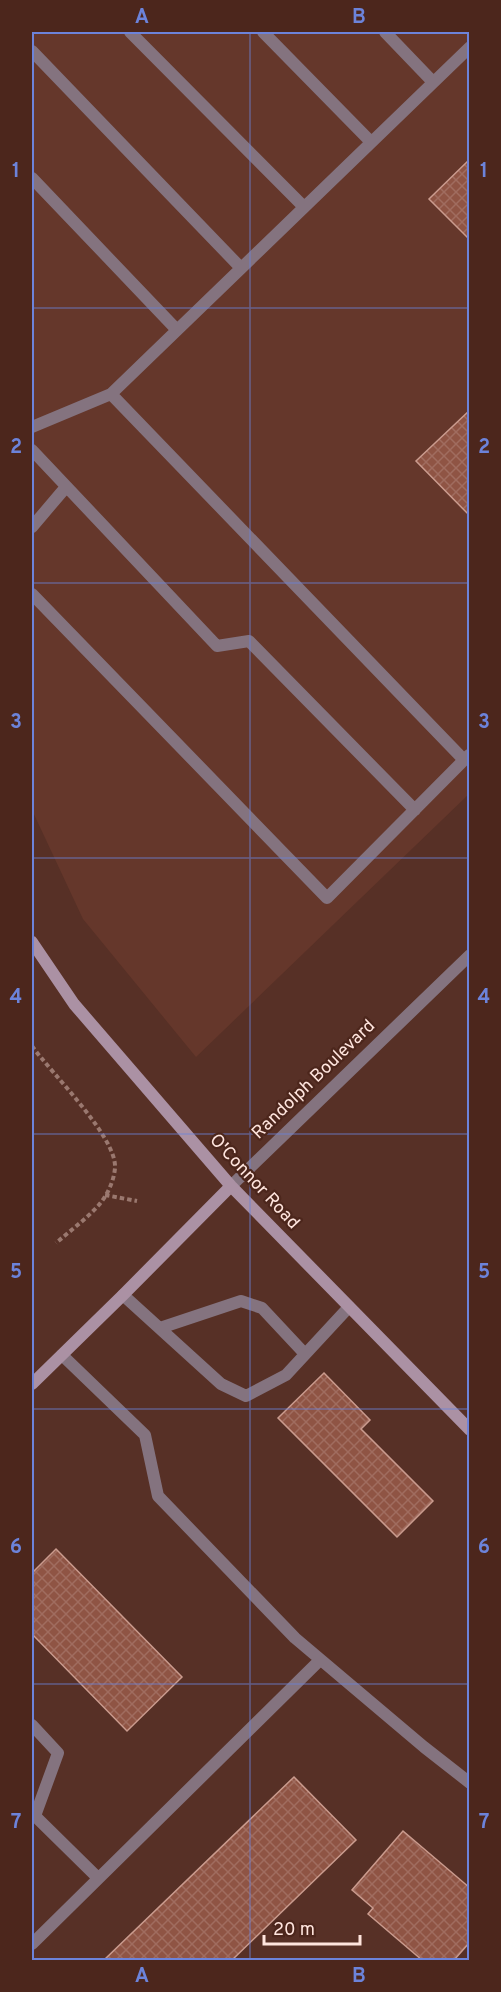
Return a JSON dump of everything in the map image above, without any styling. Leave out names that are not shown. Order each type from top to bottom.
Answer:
[{"type":"main road","name":"O'Connor Road","points":[[32,942],[74,1004],[231,1186],[470,1430]]},
{"type":"main road","name":"Randolph Boulevard","points":[[32,1384],[231,1186]]},
{"type":"street","points":[[130,32],[304,207]]},
{"type":"street","points":[[263,32],[371,142]]},
{"type":"street","points":[[384,32],[433,82]]},
{"type":"street","points":[[32,428],[111,394],[470,47]]},
{"type":"street","points":[[32,51],[241,268]]},
{"type":"street","points":[[32,178],[177,330]]},
{"type":"street","points":[[32,594],[327,898],[467,757],[111,394]]},
{"type":"street","points":[[32,450],[217,646],[249,641],[415,810]]},
{"type":"street","points":[[32,527],[66,486]]},
{"type":"street","name":"Randolph Boulevard","points":[[231,1186],[470,955]]},
{"type":"street","points":[[123,1295],[221,1384],[246,1396],[286,1375],[349,1307]]},
{"type":"street","points":[[160,1328],[241,1301],[262,1308],[305,1354]]},
{"type":"street","points":[[62,1355],[145,1435],[158,1496],[295,1638],[470,1783]]},
{"type":"street","points":[[32,1944],[320,1659]]},
{"type":"street","points":[[32,1725],[58,1753],[33,1817],[98,1878]]},
{"type":"path","points":[[32,1046],[98,1127],[109,1146],[115,1166],[111,1184],[98,1205],[56,1243]]},
{"type":"path","points":[[105,1195],[138,1201]]},
{"type":"shaded area","points":[[32,32],[469,32],[469,794],[196,1057],[83,919],[32,810]]},
{"type":"building","points":[[470,159],[470,240],[429,199]]},
{"type":"building","points":[[470,410],[470,516],[416,461]]},
{"type":"building","points":[[324,1373],[370,1420],[361,1429],[433,1501],[397,1537],[278,1418]]},
{"type":"building","points":[[56,1549],[182,1677],[127,1731],[32,1634],[32,1573]]},
{"type":"building","points":[[294,1777],[356,1840],[232,1960],[104,1960]]},
{"type":"building","points":[[403,1831],[470,1888],[470,1942],[454,1960],[422,1960],[368,1914],[373,1908],[352,1890]]}]
